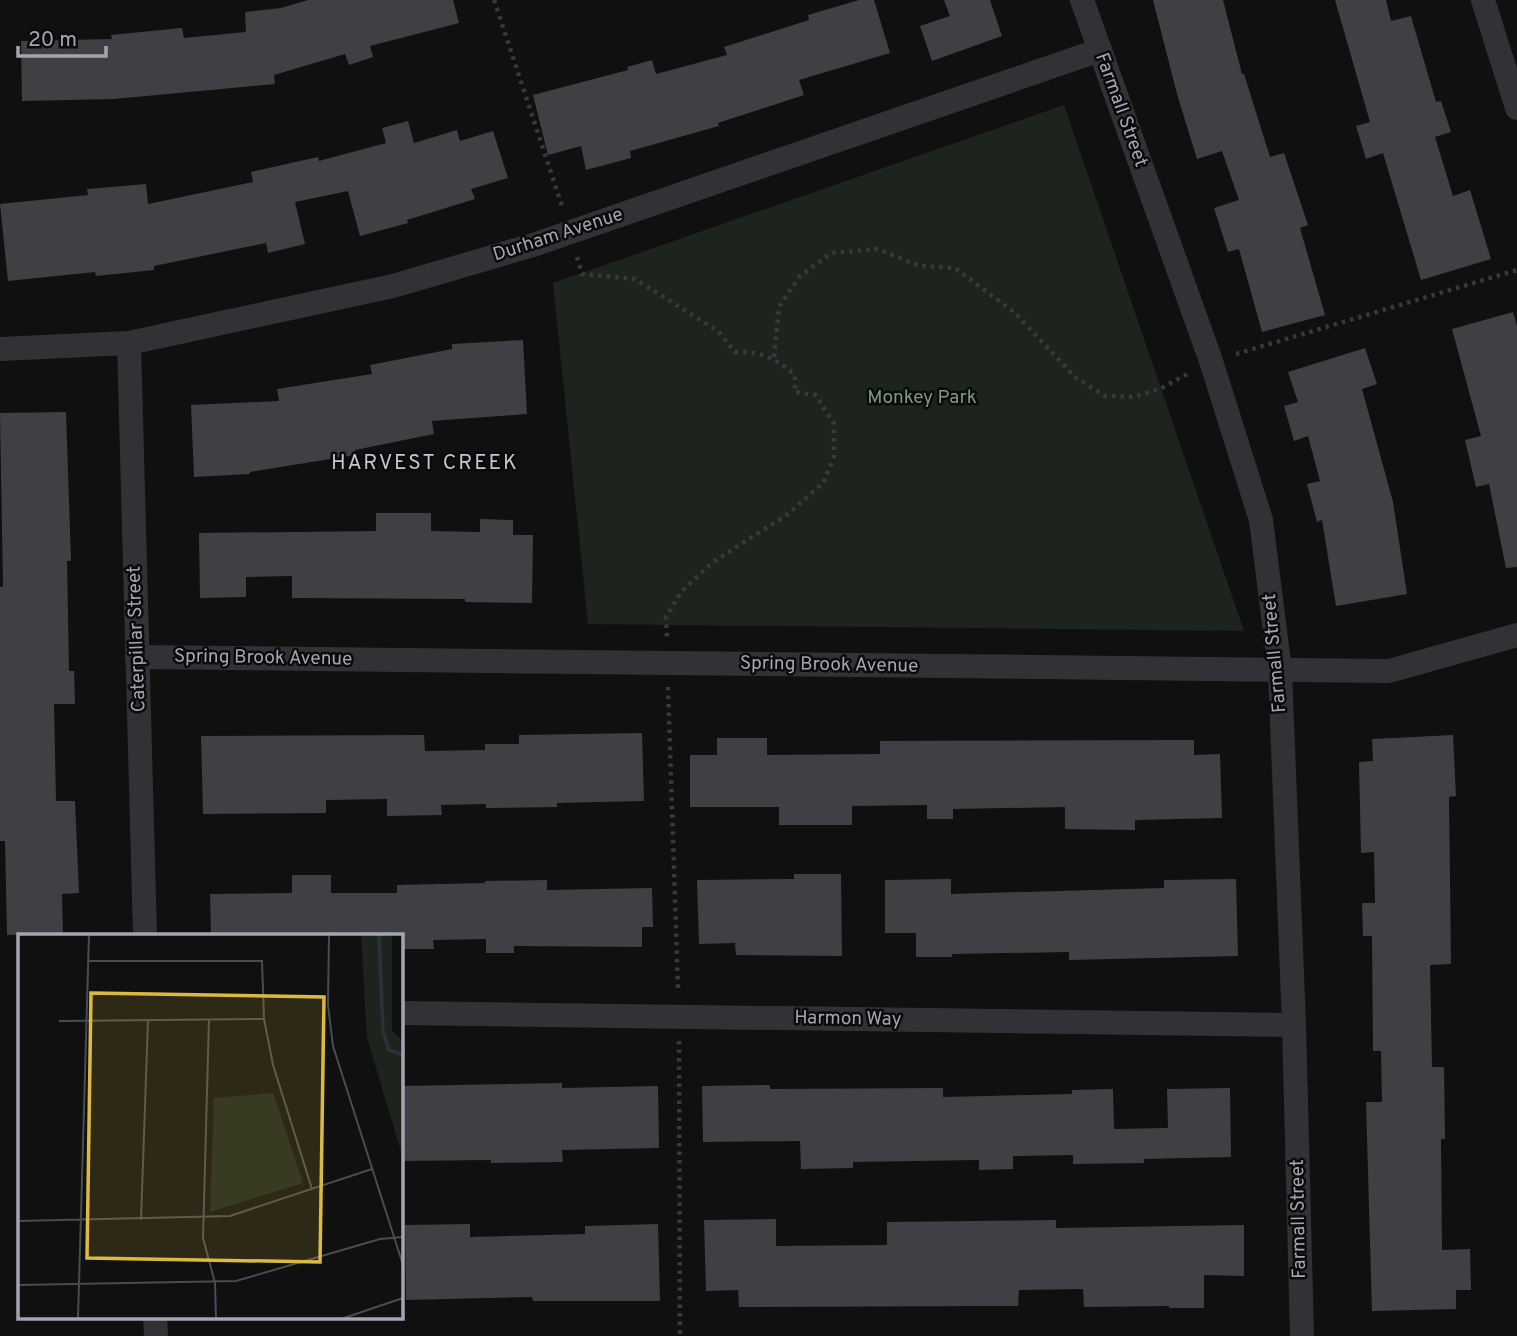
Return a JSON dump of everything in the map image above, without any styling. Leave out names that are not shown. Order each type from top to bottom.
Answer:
[{"type":"street","name":"Farmall Street","points":[[1082,0],[1211,361],[1261,520],[1280,671],[1294,1025],[1302,1336]]},
{"type":"street","points":[[1483,0],[1517,108]]},
{"type":"street","name":"Durham Avenue","points":[[0,349],[129,343],[393,286],[570,232],[1100,50]]},
{"type":"street","name":"Caterpillar Street","points":[[129,343],[145,934]]},
{"type":"street","name":"Spring Brook Avenue","points":[[137,657],[1389,671],[1517,635]]},
{"type":"street","name":"Harmon Way","points":[[402,1013],[1294,1025]]},
{"type":"street","points":[[155,1318],[156,1336]]},
{"type":"path","points":[[494,0],[582,274],[635,279],[718,331],[735,352],[753,352],[774,357],[795,375],[795,392],[816,395],[834,424],[834,457],[823,483],[788,514],[713,562],[681,592],[666,617],[679,1017],[680,1336]]},
{"type":"path","points":[[774,357],[779,307],[799,277],[831,253],[878,249],[919,266],[955,268],[1015,313],[1076,378],[1106,396],[1133,397],[1160,389],[1211,361],[1517,270]]},
{"type":"green space","name":"Monkey Park","points":[[1064,105],[1244,631],[588,624],[553,283]]},
{"type":"building","points":[[308,0],[453,0],[459,23],[370,46],[373,57],[349,65],[345,54],[274,75],[275,84],[114,99],[22,101],[21,41],[112,39],[111,35],[182,28],[184,38],[246,32],[245,12],[281,8]]},
{"type":"building","points":[[859,0],[874,0],[890,53],[799,80],[804,95],[718,123],[719,126],[630,151],[631,158],[586,170],[581,146],[548,155],[533,95],[628,70],[627,67],[652,60],[656,74],[727,55],[724,47],[809,20],[808,15]]},
{"type":"building","points":[[944,0],[990,0],[1002,36],[932,61],[920,26],[950,16]]},
{"type":"building","points":[[1153,0],[1223,0],[1242,74],[1270,157],[1284,153],[1308,225],[1300,228],[1325,315],[1262,332],[1239,249],[1228,252],[1214,208],[1239,200],[1222,151],[1197,159]]},
{"type":"building","points":[[1335,0],[1386,0],[1391,21],[1411,16],[1436,102],[1441,101],[1451,132],[1435,137],[1453,196],[1470,190],[1491,259],[1421,280],[1383,153],[1366,159],[1356,126],[1370,122]]},
{"type":"building","points":[[408,121],[414,143],[457,130],[460,141],[493,131],[508,178],[471,189],[475,199],[407,220],[408,223],[360,236],[348,191],[295,202],[305,244],[268,253],[266,243],[154,266],[154,270],[96,276],[95,272],[8,281],[0,204],[88,195],[87,189],[146,184],[148,204],[253,182],[251,172],[318,157],[319,161],[386,143],[382,128]]},
{"type":"building","points":[[1513,312],[1517,326],[1517,567],[1506,568],[1489,484],[1476,487],[1465,440],[1481,436],[1452,329]]},
{"type":"building","points":[[523,340],[527,414],[432,421],[434,434],[355,450],[355,455],[250,474],[194,477],[191,405],[279,401],[277,389],[372,374],[370,365],[452,349],[452,344]]},
{"type":"building","points":[[1365,348],[1377,384],[1362,389],[1393,502],[1407,594],[1336,606],[1322,520],[1317,522],[1307,484],[1320,481],[1308,436],[1294,441],[1284,406],[1298,402],[1288,372]]},
{"type":"building","points":[[66,412],[71,561],[67,561],[69,671],[74,671],[75,704],[54,704],[56,801],[75,801],[79,893],[62,894],[63,934],[7,935],[5,841],[0,841],[0,587],[3,587],[0,413]]},
{"type":"building","points":[[376,513],[431,513],[431,531],[480,532],[480,519],[513,520],[513,535],[533,535],[532,603],[465,602],[465,599],[292,598],[292,576],[246,577],[246,597],[200,598],[199,533],[376,531]]},
{"type":"building","points":[[642,733],[644,801],[557,803],[557,807],[486,808],[486,804],[441,805],[442,815],[387,816],[387,799],[326,800],[326,813],[203,814],[201,736],[424,735],[425,751],[485,750],[485,744],[519,744],[519,735]]},
{"type":"building","points":[[1453,735],[1456,796],[1449,797],[1451,964],[1430,965],[1432,1067],[1444,1067],[1445,1139],[1441,1139],[1442,1250],[1470,1249],[1471,1290],[1456,1290],[1456,1309],[1372,1311],[1366,1102],[1382,1102],[1381,1051],[1373,1051],[1372,936],[1363,936],[1362,903],[1375,903],[1374,852],[1361,853],[1359,762],[1373,761],[1372,739]]},
{"type":"building","points":[[717,738],[767,738],[767,755],[880,754],[880,741],[1194,740],[1194,755],[1220,754],[1222,818],[1135,820],[1135,830],[1065,829],[1065,807],[953,809],[953,819],[927,819],[927,805],[852,806],[852,825],[779,825],[779,807],[690,807],[690,755],[717,755]]},
{"type":"building","points":[[794,874],[841,874],[842,956],[736,955],[735,943],[699,944],[697,880],[794,879]]},
{"type":"building","points":[[292,875],[331,875],[331,893],[397,893],[397,885],[547,880],[547,890],[652,888],[653,927],[642,927],[642,947],[514,946],[514,953],[486,953],[486,939],[433,940],[434,949],[402,949],[402,934],[211,934],[210,894],[292,893]]},
{"type":"building","points":[[951,879],[951,894],[1164,888],[1164,880],[1236,879],[1238,956],[1069,960],[1069,952],[916,957],[916,933],[885,933],[885,880]]},
{"type":"building","points":[[562,1083],[562,1088],[658,1086],[659,1148],[562,1150],[563,1162],[402,1161],[402,1086]]},
{"type":"building","points":[[770,1085],[770,1089],[943,1088],[943,1097],[1072,1094],[1072,1090],[1113,1089],[1114,1129],[1168,1128],[1167,1089],[1230,1088],[1231,1157],[1144,1159],[1144,1163],[1073,1164],[1073,1155],[1013,1156],[1013,1169],[979,1170],[979,1160],[853,1162],[853,1168],[801,1169],[800,1141],[703,1142],[702,1086]]},
{"type":"building","points":[[776,1219],[776,1246],[887,1245],[887,1222],[1056,1220],[1056,1228],[1244,1225],[1244,1276],[1204,1275],[1204,1308],[1084,1307],[1083,1289],[1019,1290],[1018,1306],[739,1307],[738,1290],[706,1291],[704,1220]]},
{"type":"building","points":[[470,1224],[470,1237],[585,1234],[585,1226],[658,1224],[660,1301],[533,1301],[532,1297],[406,1300],[405,1225]]},
{"type":"district","name":"HARVEST CREEK","points":[[425,463]]}]
